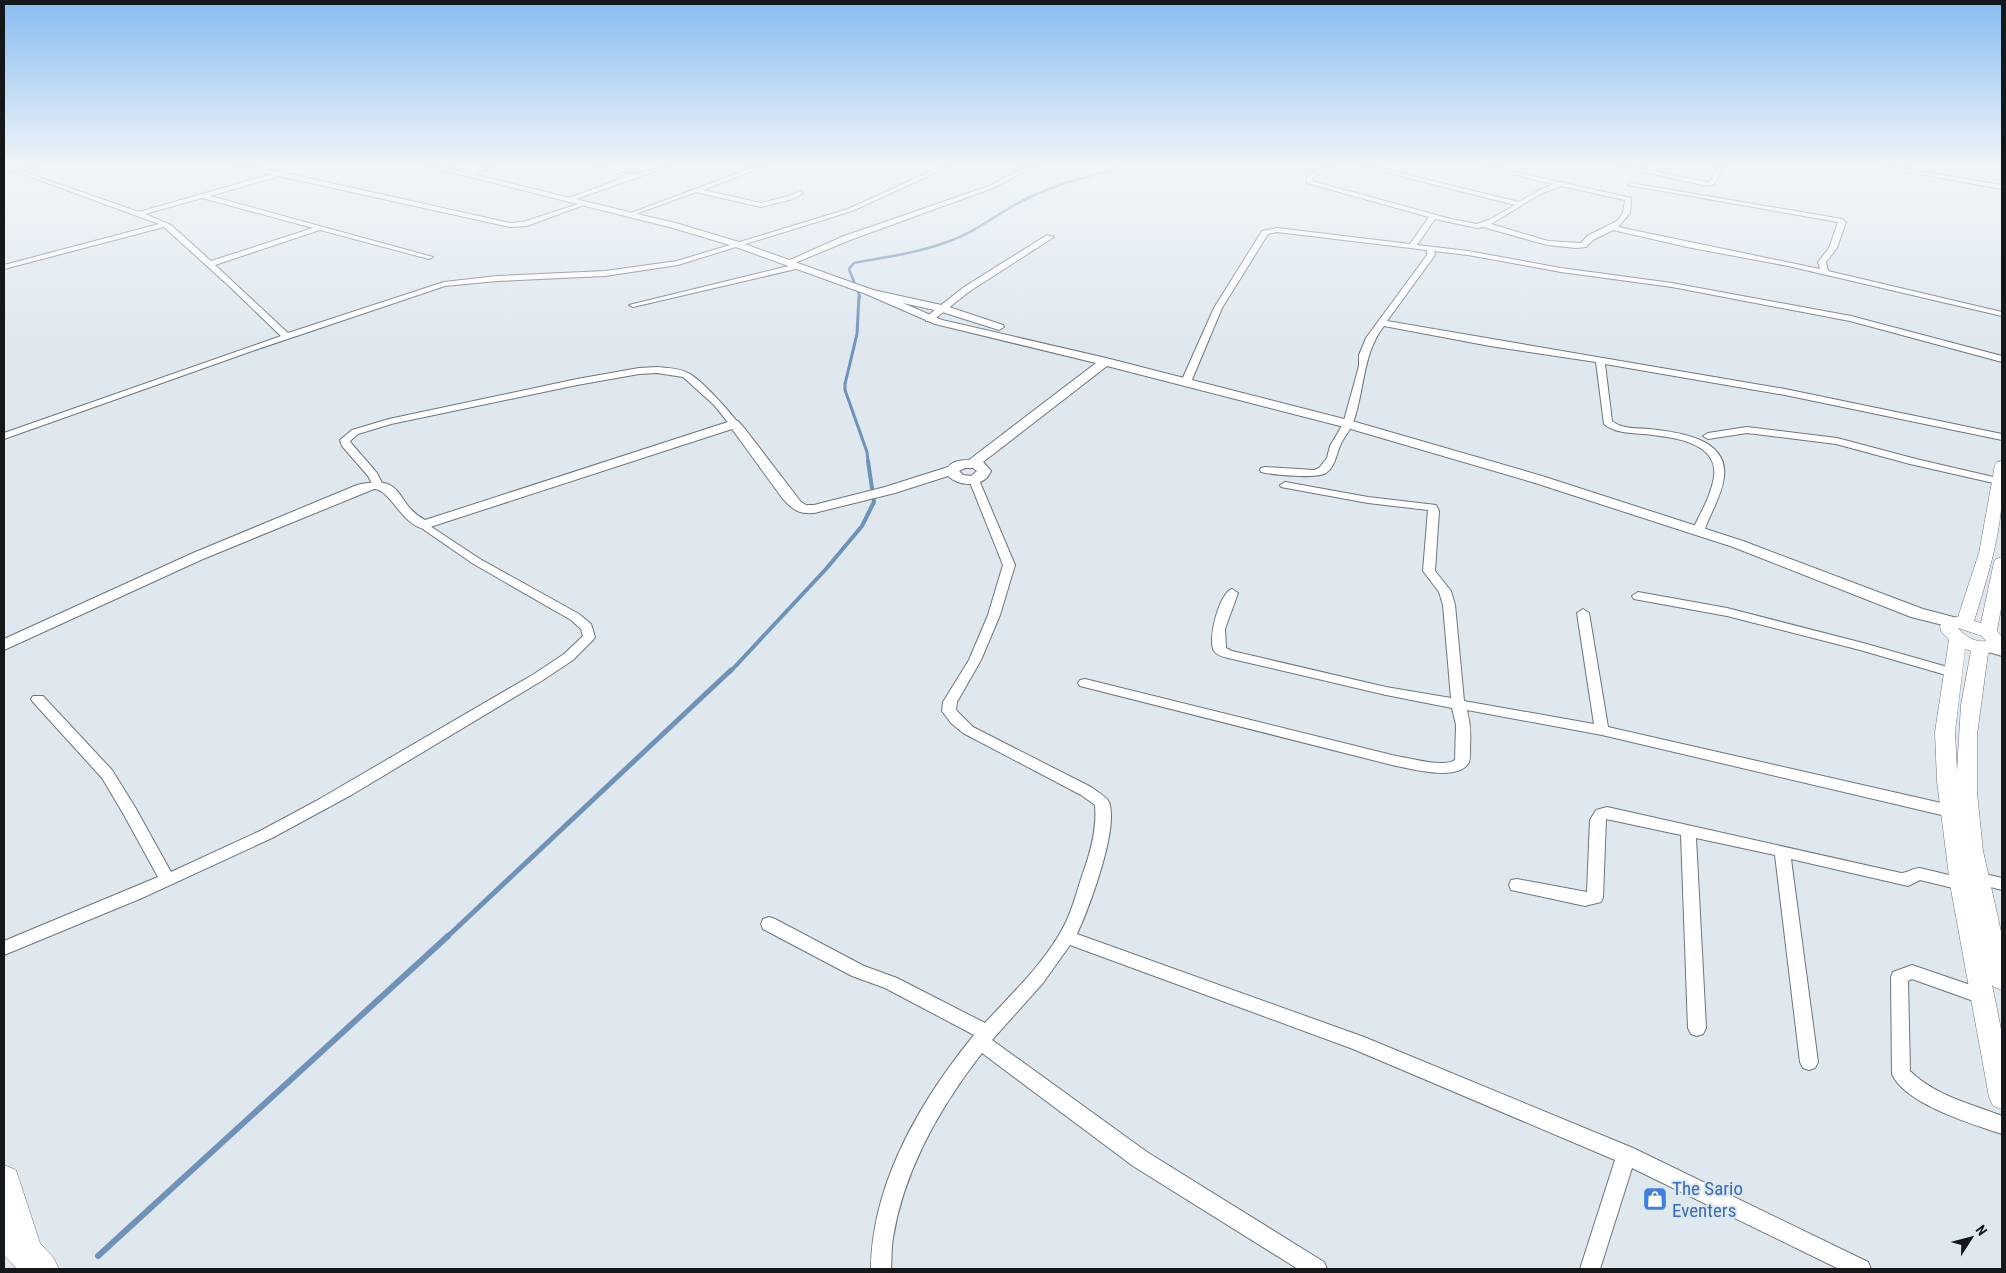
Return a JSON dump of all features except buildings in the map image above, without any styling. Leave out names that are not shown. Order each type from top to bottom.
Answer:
[{"type":"highway","points":[[4,1182],[24,1251]]},
{"type":"main road","points":[[2002,465],[1987,553],[1957,629],[1945,732],[1950,811],[1969,881],[2002,980]]},
{"type":"main road","points":[[2002,562],[1993,644],[1966,740],[1969,881],[1982,996],[2002,1097]]},
{"type":"main road","points":[[1957,629],[1993,644]]},
{"type":"street","points":[[4,267],[160,226]]},
{"type":"street","points":[[167,226],[210,264],[286,336]]},
{"type":"street","points":[[313,226],[429,257]]},
{"type":"street","points":[[673,226],[737,245],[850,284],[929,319],[1049,346],[1348,424],[1537,479],[1774,557],[1957,629]]},
{"type":"street","points":[[4,436],[286,336],[444,284],[658,267],[797,226]]},
{"type":"street","points":[[633,305],[792,264],[847,238],[880,226]]},
{"type":"street","points":[[1412,246],[1426,226]]},
{"type":"street","points":[[1489,226],[1546,244],[1576,246],[1583,245],[1590,238],[1615,226]]},
{"type":"street","points":[[1824,272],[1822,262],[1833,248],[1840,226]]},
{"type":"street","points":[[210,264],[319,228]]},
{"type":"street","points":[[1612,228],[1824,272],[2002,314]]},
{"type":"street","points":[[1186,382],[1218,308],[1265,233],[1277,230],[1468,253],[1561,270],[1672,285],[1898,330],[2002,359]]},
{"type":"street","points":[[929,319],[999,267],[1050,236]]},
{"type":"street","points":[[1265,470],[1315,473],[1323,470],[1332,458],[1335,446],[1348,424],[1363,366],[1363,355],[1370,338],[1431,254],[1430,248]]},
{"type":"street","points":[[870,292],[942,308],[976,318],[1049,346]]},
{"type":"street","points":[[1382,323],[1785,392],[2002,437]]},
{"type":"street","points":[[1600,360],[1607,422],[1612,426],[1624,429],[1694,440],[1714,452],[1718,460],[1719,476],[1698,531]]},
{"type":"street","points":[[972,464],[1106,361]]},
{"type":"street","points":[[378,485],[373,475],[346,444],[344,440],[350,434],[389,422],[630,373],[672,371],[686,375],[717,404],[750,442],[767,469],[795,504],[802,509],[814,509],[890,490],[962,476],[981,477],[984,472],[980,467],[972,464],[963,464],[962,476],[1009,565],[994,616],[975,660],[950,702],[949,711],[968,730],[1086,792],[1102,804],[1105,821],[1100,847],[1080,910],[1066,937],[1038,977],[984,1037],[956,1072],[920,1132],[898,1181],[888,1210],[880,1258],[881,1269]]},
{"type":"street","points":[[424,525],[734,424]]},
{"type":"street","points":[[1708,436],[1747,430],[1783,432],[1837,442],[1998,481]]},
{"type":"street","points":[[4,645],[198,556],[362,488],[378,485],[388,489],[413,520],[424,525],[476,562],[575,617],[587,626],[589,637],[582,646],[547,671],[336,797],[267,834],[83,917],[4,948]]},
{"type":"street","points":[[1085,683],[1396,761],[1449,769],[1459,766],[1462,762],[1462,723],[1461,711],[1458,705],[1448,597],[1429,571],[1434,511],[1432,507],[1368,500],[1285,485]]},
{"type":"street","points":[[1232,593],[1219,632],[1218,645],[1220,650],[1228,654],[1386,691],[1602,730],[1950,811]]},
{"type":"street","points":[[1638,596],[1727,612],[1863,647],[1953,673]]},
{"type":"street","points":[[1583,614],[1602,730]]},
{"type":"street","points":[[38,699],[107,774],[130,811],[167,879]]},
{"type":"street","points":[[1517,885],[1585,899],[1595,897],[1597,820],[1601,814],[1607,813],[1901,879],[1908,880],[1914,874],[1920,874],[2002,884]]},
{"type":"street","points":[[1688,830],[1697,1028]]},
{"type":"street","points":[[1782,851],[1809,1062]]},
{"type":"street","points":[[769,924],[858,972],[891,983],[984,1037],[1140,1159],[1317,1269]]},
{"type":"street","points":[[1066,937],[1358,1043],[1626,1155],[1861,1269]]},
{"type":"street","points":[[1982,996],[1912,972],[1899,977],[1901,1074],[1908,1084],[1924,1093],[2002,1124]]},
{"type":"street","points":[[1590,1269],[1626,1155]]},
{"type":"waterway","points":[[860,297],[849,269],[854,263],[936,246],[958,238],[979,226]]},
{"type":"waterway","points":[[859,296],[857,334],[845,390],[867,452],[868,462]]},
{"type":"waterway","points":[[730,672],[826,569],[862,526],[874,502],[868,461]]},
{"type":"waterway","points":[[447,937],[731,670]]},
{"type":"waterway","points":[[98,1256],[448,936]]},
{"type":"place","name":"The Sario Eventers","points":[[1655,1199]]}]
